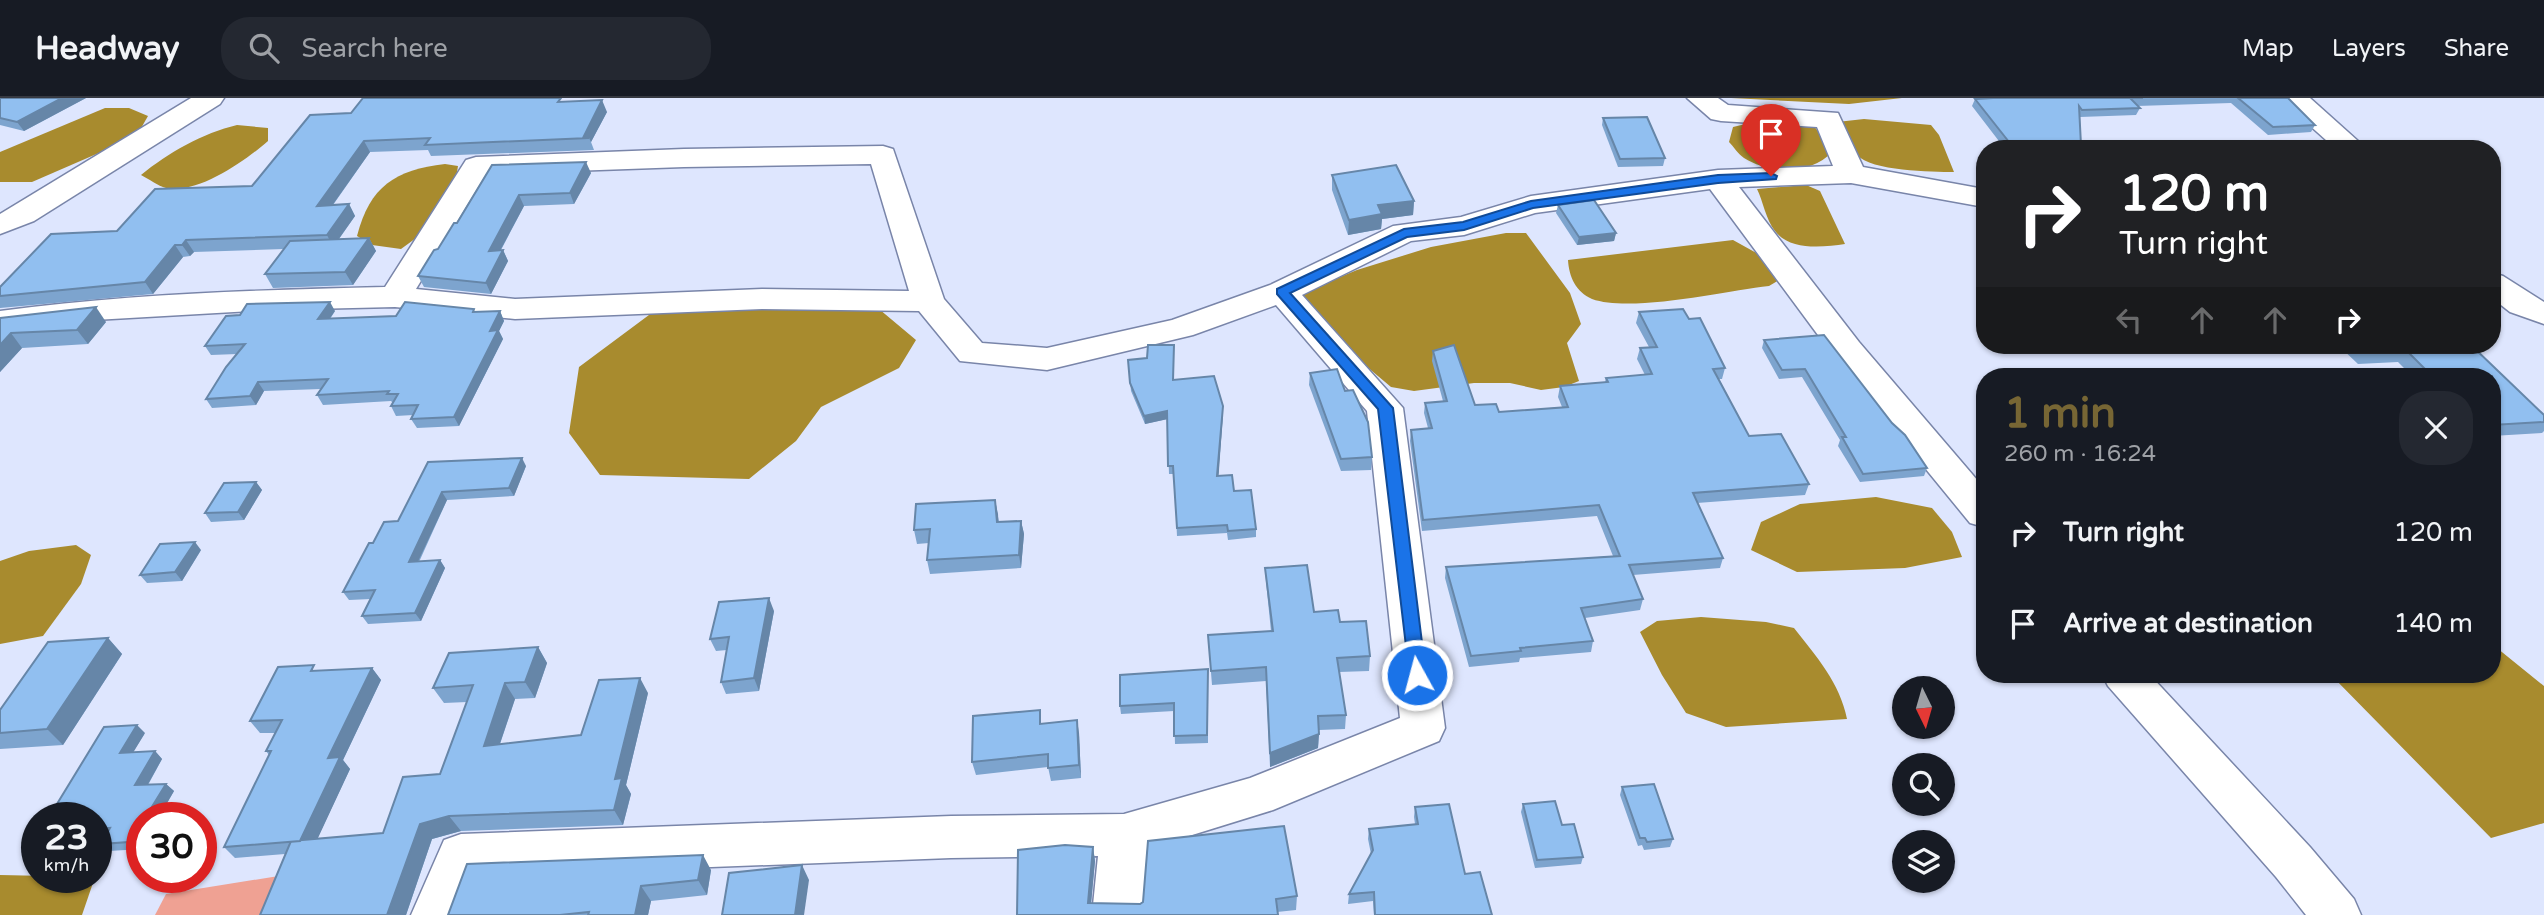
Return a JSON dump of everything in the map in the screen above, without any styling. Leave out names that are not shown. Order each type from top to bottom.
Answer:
[{"type":"street","points":[[0,225],[46,201],[210,98]]},
{"type":"street","points":[[1701,98],[1721,113],[1828,119],[1851,174]]},
{"type":"street","points":[[2292,98],[2342,140]]},
{"type":"street","points":[[396,298],[476,166],[684,158],[883,155],[928,301],[972,353],[1047,359],[1181,328],[1282,292],[1404,233],[1464,226],[1531,205],[1718,179],[1851,174],[1976,197]]},
{"type":"street","points":[[1718,179],[1847,349],[1976,503]]},
{"type":"street","points":[[2501,290],[2522,305],[2544,314]]},
{"type":"street","points":[[436,915],[461,855],[951,837],[1125,835],[1257,796],[1423,729],[1385,408],[1282,292]]},
{"type":"street","points":[[0,321],[91,310],[268,300],[396,298],[515,309],[762,299],[928,301]]},
{"type":"street","points":[[2501,312],[2544,329]]},
{"type":"street","points":[[2131,683],[2293,862],[2336,915]]},
{"type":"street","points":[[1117,915],[1125,835]]},
{"type":"shaded area","points":[[1731,98],[1902,98],[1849,104]]},
{"type":"shaded area","points":[[105,108],[129,108],[148,116],[140,130],[108,149],[32,182],[0,182],[0,152]]},
{"type":"shaded area","points":[[1864,119],[1931,125],[1939,135],[1954,172],[1902,170],[1864,160],[1854,151],[1837,122]]},
{"type":"shaded area","points":[[1754,122],[1812,124],[1829,144],[1832,152],[1813,165],[1790,170],[1754,163],[1742,156],[1729,142],[1733,127]]},
{"type":"shaded area","points":[[237,125],[268,128],[268,141],[220,175],[178,189],[163,187],[141,175],[186,145]]},
{"type":"shaded area","points":[[445,164],[458,166],[456,178],[434,225],[401,249],[372,245],[357,236],[369,204],[387,184],[412,171]]},
{"type":"shaded area","points":[[1806,185],[1820,191],[1845,244],[1798,245],[1781,237],[1772,227],[1757,189]]},
{"type":"shaded area","points":[[1506,233],[1526,233],[1570,293],[1581,324],[1567,343],[1579,381],[1564,387],[1541,390],[1510,383],[1474,383],[1414,391],[1391,387],[1366,366],[1301,293],[1357,270],[1431,247]]},
{"type":"shaded area","points":[[1733,240],[1760,255],[1781,279],[1769,286],[1679,300],[1609,303],[1592,299],[1582,292],[1574,283],[1568,260]]},
{"type":"shaded area","points":[[769,308],[879,309],[916,340],[899,368],[821,407],[796,441],[749,479],[600,475],[569,433],[579,367],[653,312]]},
{"type":"shaded area","points":[[1876,497],[1932,508],[1952,532],[1962,557],[1905,568],[1797,572],[1751,550],[1761,522],[1800,504]]},
{"type":"shaded area","points":[[76,545],[91,555],[81,584],[43,636],[0,644],[0,561],[29,551]]},
{"type":"shaded area","points":[[1701,617],[1766,622],[1794,628],[1833,682],[1847,719],[1726,727],[1686,713],[1662,675],[1640,632],[1657,621]]},
{"type":"shaded area","points":[[2501,651],[2544,686],[2544,823],[2491,838],[2339,683],[2501,683]]},
{"type":"shaded area","points":[[291,874],[273,915],[155,915],[166,894],[217,893],[217,886]]},
{"type":"shaded area","points":[[0,875],[21,875],[21,893],[90,893],[82,915],[0,915]]},
{"type":"building","points":[[0,98],[62,98],[17,122],[0,118]]},
{"type":"building","points":[[363,98],[561,98],[558,102],[602,100],[583,138],[589,138],[425,145],[430,138],[364,141],[317,206],[349,204],[327,235],[186,240],[182,245],[175,245],[145,282],[0,296],[0,287],[51,234],[117,231],[155,189],[252,186],[310,115],[351,113]]},
{"type":"building","points":[[2130,98],[2140,108],[2082,110],[2079,106],[2081,140],[2007,140],[1975,99]]},
{"type":"building","points":[[2238,98],[2288,98],[2315,125],[2273,127]]},
{"type":"building","points":[[1647,117],[1665,158],[1620,159],[1603,118]]},
{"type":"building","points":[[586,162],[570,193],[519,195],[489,251],[503,250],[486,283],[418,276],[434,250],[438,249],[454,223],[457,223],[492,165]]},
{"type":"building","points":[[1396,165],[1414,201],[1378,205],[1382,214],[1349,220],[1332,175]]},
{"type":"building","points":[[1594,200],[1616,233],[1579,237],[1558,205]]},
{"type":"building","points":[[369,238],[345,272],[265,274],[290,241]]},
{"type":"building","points":[[330,302],[318,319],[396,316],[405,302],[474,309],[473,312],[500,311],[490,331],[498,330],[454,417],[411,419],[418,405],[391,406],[398,394],[387,394],[389,391],[317,395],[328,379],[258,382],[250,396],[206,399],[226,367],[245,344],[205,346],[226,316],[240,315],[247,304]]},
{"type":"building","points":[[96,307],[77,330],[11,333],[0,345],[0,318]]},
{"type":"building","points":[[1683,309],[1689,319],[1700,318],[1725,368],[1713,369],[1749,436],[1781,434],[1809,484],[1693,493],[1723,558],[1629,565],[1643,599],[1581,608],[1593,641],[1471,656],[1446,567],[1620,556],[1599,505],[1423,520],[1411,430],[1432,428],[1425,403],[1447,401],[1433,351],[1454,345],[1475,405],[1496,404],[1499,412],[1568,407],[1560,386],[1608,382],[1606,378],[1652,374],[1640,348],[1657,347],[1639,312]]},
{"type":"building","points":[[1824,335],[1892,423],[1905,435],[1927,468],[1863,474],[1842,437],[1846,437],[1805,369],[1782,370],[1764,340]]},
{"type":"building","points":[[1148,345],[1174,345],[1173,380],[1214,376],[1223,406],[1217,476],[1232,475],[1234,491],[1251,490],[1256,529],[1228,531],[1227,525],[1177,528],[1173,466],[1168,466],[1167,411],[1144,416],[1130,383],[1128,360],[1147,358]]},
{"type":"building","points":[[2410,354],[2480,354],[2495,368],[2424,368]]},
{"type":"building","points":[[1337,369],[1345,391],[1353,390],[1368,422],[1372,457],[1341,459],[1310,373]]},
{"type":"building","points":[[2501,374],[2544,415],[2544,422],[2501,424]]},
{"type":"building","points":[[522,458],[509,488],[442,492],[409,562],[440,560],[415,613],[362,616],[375,590],[343,592],[369,543],[373,543],[384,522],[398,521],[428,462]]},
{"type":"building","points":[[256,482],[238,512],[205,513],[224,483]]},
{"type":"building","points":[[995,500],[997,522],[1021,521],[1019,555],[927,560],[930,529],[914,530],[916,504]]},
{"type":"building","points":[[195,542],[175,572],[140,575],[160,544]]},
{"type":"building","points":[[1307,565],[1314,612],[1338,610],[1340,622],[1366,621],[1370,656],[1337,658],[1346,715],[1318,716],[1319,734],[1270,753],[1266,667],[1211,671],[1208,635],[1273,631],[1265,568]]},
{"type":"building","points":[[769,598],[754,678],[721,682],[729,637],[710,639],[719,602]]},
{"type":"building","points":[[108,638],[47,729],[0,733],[0,710],[48,642]]},
{"type":"building","points":[[538,647],[525,682],[505,683],[484,746],[581,735],[599,680],[640,678],[615,779],[622,778],[614,810],[449,816],[420,824],[387,915],[260,915],[291,841],[383,833],[403,777],[440,774],[473,685],[433,688],[449,653]]},
{"type":"building","points":[[314,665],[311,671],[372,668],[328,758],[340,757],[300,841],[224,847],[271,751],[266,751],[282,720],[250,721],[278,667]]},
{"type":"building","points":[[1208,669],[1207,735],[1174,736],[1174,703],[1120,706],[1120,675]]},
{"type":"building","points":[[1040,710],[1040,724],[1077,720],[1079,765],[1048,768],[1048,754],[972,762],[973,716]]},
{"type":"building","points":[[137,725],[120,753],[155,751],[135,785],[166,784],[155,802],[126,802],[126,842],[112,843],[112,802],[58,802],[104,727]]},
{"type":"building","points":[[1654,784],[1673,839],[1647,842],[1645,838],[1640,838],[1622,787]]},
{"type":"building","points":[[1555,801],[1562,825],[1574,824],[1583,857],[1537,860],[1523,804]]},
{"type":"building","points":[[1449,804],[1465,874],[1480,872],[1492,915],[1375,915],[1374,892],[1349,894],[1373,850],[1369,829],[1418,824],[1415,807]]},
{"type":"building","points":[[1284,826],[1297,896],[1276,899],[1278,915],[1017,915],[1018,850],[1065,845],[1093,847],[1088,903],[1140,904],[1143,902],[1148,841]]},
{"type":"building","points":[[703,855],[698,880],[641,886],[635,915],[588,915],[589,912],[560,915],[448,915],[467,864]]},
{"type":"building","points":[[802,865],[795,915],[722,915],[729,873]]},
{"type":"route","points":[[1417,675],[1385,408],[1282,292],[1404,233],[1464,226],[1531,205],[1718,179],[1771,176]]}]
